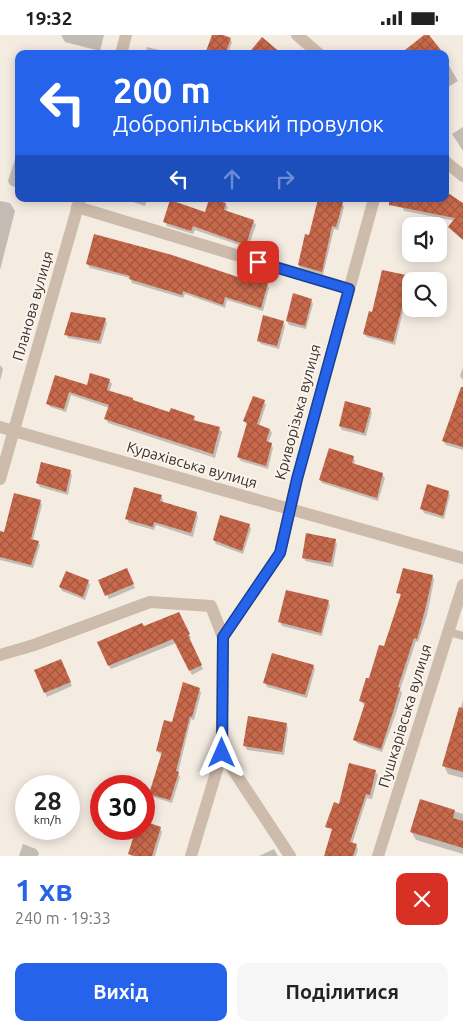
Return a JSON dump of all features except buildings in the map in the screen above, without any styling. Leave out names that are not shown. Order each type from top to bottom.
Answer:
[{"type":"street","points":[[122,50],[126,35]]},
{"type":"street","points":[[297,35],[314,50]]},
{"type":"street","points":[[449,164],[463,176]]},
{"type":"street","name":"Криворізька вулиця","points":[[223,637],[280,553],[297,479],[373,202]]},
{"type":"street","points":[[79,203],[349,289]]},
{"type":"street","name":"Планова вулиця","points":[[0,479],[79,203]]},
{"type":"street","name":"Курахівська вулиця","points":[[0,427],[463,558]]},
{"type":"street","name":"Пушкарівська вулиця","points":[[378,856],[463,585]]},
{"type":"street","points":[[0,655],[34,645],[150,601],[211,606],[223,637],[222,753],[191,856]]},
{"type":"street","points":[[222,753],[290,856]]},
{"type":"lane","points":[[449,632],[463,636]]},
{"type":"route","points":[[222,753],[223,637],[280,553],[297,479],[349,289],[258,262]]}]
